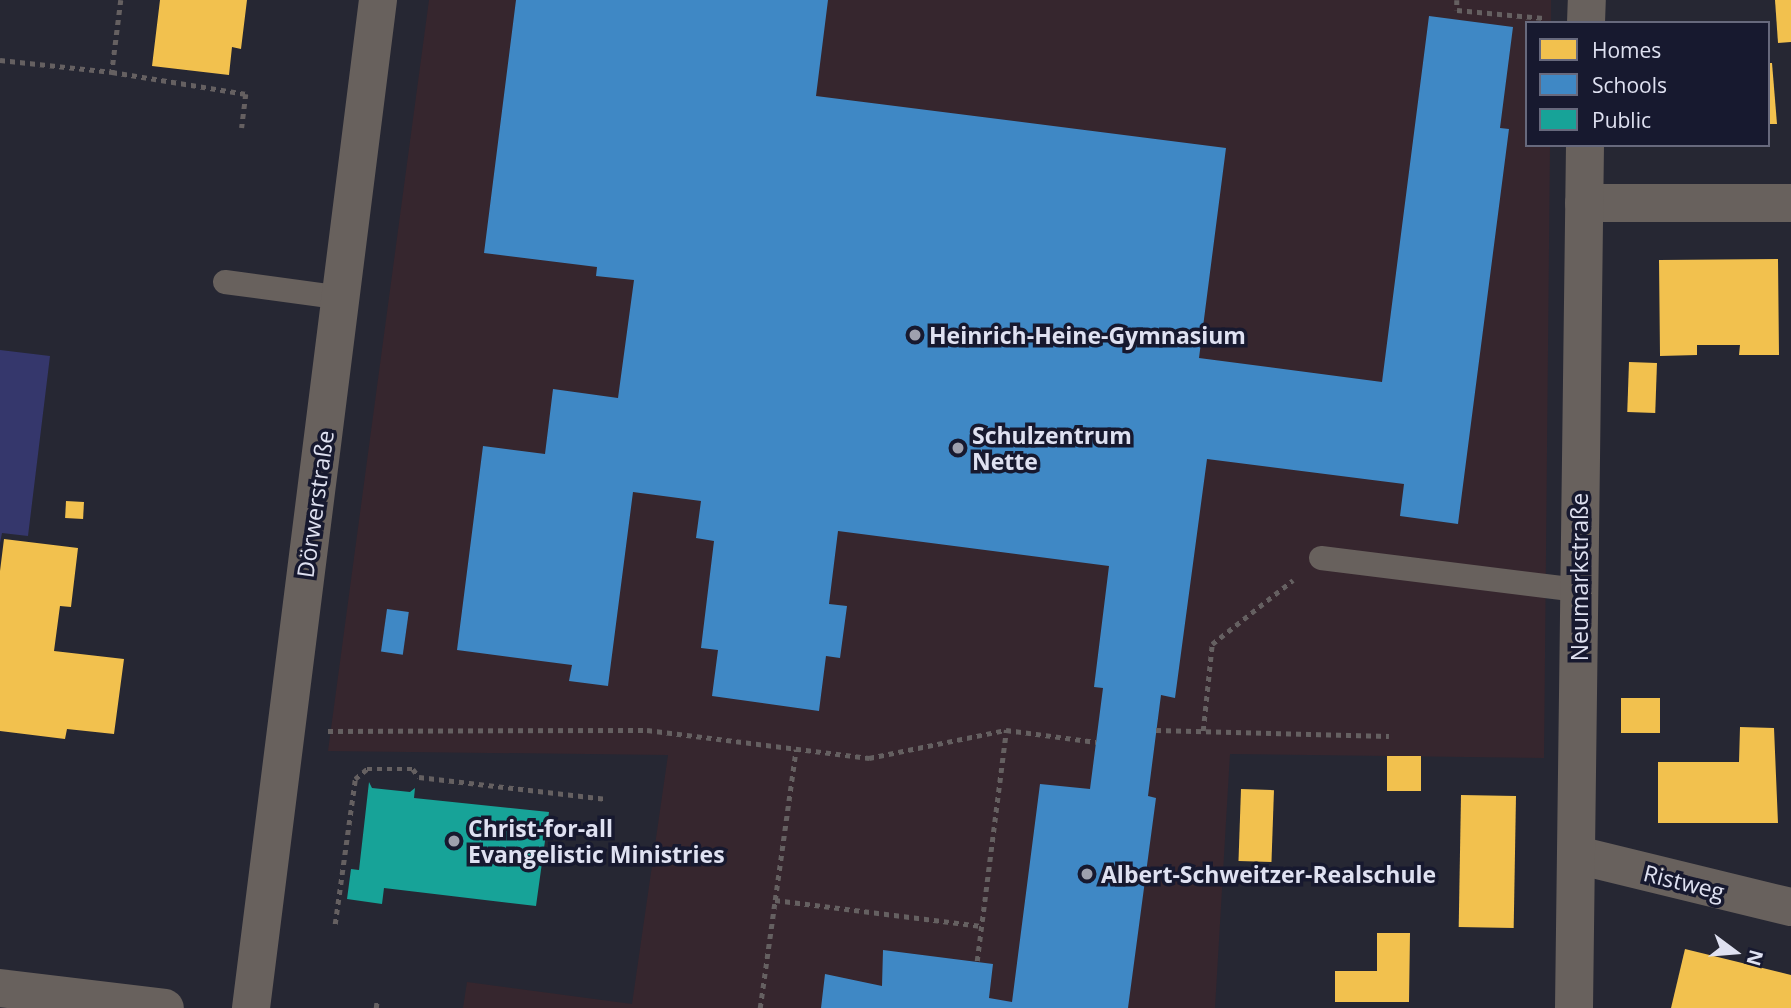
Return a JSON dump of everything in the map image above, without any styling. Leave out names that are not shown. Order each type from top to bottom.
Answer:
[{"type":"street","name":"Dörwerstraße","points":[[251,1008],[344,298],[379,0]]},
{"type":"street","points":[[1586,21],[1587,0]]},
{"type":"street","name":"Neumarkstraße","points":[[1574,1008],[1585,147]]},
{"type":"street","points":[[1584,203],[1791,203]]},
{"type":"street","name":"Ristweg","points":[[1577,855],[1791,907]]},
{"type":"street","points":[[0,988],[165,1008]]},
{"type":"lane","points":[[225,282],[344,298]]},
{"type":"lane","points":[[1321,558],[1578,590]]},
{"type":"path","points":[[112,72],[121,0]]},
{"type":"path","points":[[1457,0],[1457,10],[1575,21]]},
{"type":"path","points":[[0,60],[112,72],[246,94],[242,128]]},
{"type":"path","points":[[1203,731],[1212,644],[1321,558]]},
{"type":"path","points":[[323,732],[647,730],[869,758],[1006,730],[1096,742]]},
{"type":"path","points":[[977,961],[1006,730]]},
{"type":"path","points":[[1156,730],[1389,736]]},
{"type":"path","points":[[760,1008],[796,749]]},
{"type":"path","points":[[335,924],[355,779],[367,769],[413,769],[419,777],[607,799]]},
{"type":"path","points":[[775,900],[981,926]]},
{"type":"path","points":[[376,1008],[377,1000]]},
{"type":"shaded area","name":"Schulzentrum Nette","points":[[429,0],[1551,0],[1551,21],[1525,21],[1525,147],[1550,147],[1544,758],[1230,754],[1215,1008],[463,1008],[467,982],[632,1004],[668,755],[328,751]]},
{"type":"shaded area","points":[[0,350],[50,356],[28,536],[2,533],[0,543]]},
{"type":"building: Homes","points":[[160,0],[247,0],[241,49],[232,47],[229,75],[152,66]]},
{"type":"building: Homes","points":[[1775,0],[1791,0],[1791,42],[1778,43]]},
{"type":"building: Homes","points":[[1770,63],[1772,63],[1777,124],[1770,124]]},
{"type":"building: Homes","points":[[1778,259],[1779,355],[1739,355],[1740,345],[1697,345],[1697,355],[1660,356],[1659,260]]},
{"type":"building: Homes","points":[[1629,362],[1657,363],[1655,413],[1627,412]]},
{"type":"building: Homes","points":[[66,501],[84,502],[83,519],[65,518]]},
{"type":"building: Homes","points":[[4,539],[78,548],[71,607],[60,606],[54,651],[124,659],[114,734],[67,729],[65,739],[0,731],[0,571]]},
{"type":"building: Homes","points":[[1621,698],[1660,698],[1660,733],[1621,733]]},
{"type":"building: Homes","points":[[1740,727],[1774,728],[1778,823],[1658,823],[1658,762],[1739,762]]},
{"type":"building: Homes","points":[[1387,756],[1421,756],[1421,791],[1387,791]]},
{"type":"building: Homes","points":[[1241,789],[1274,790],[1271,862],[1238,861]]},
{"type":"building: Homes","points":[[1461,795],[1516,796],[1514,928],[1459,927]]},
{"type":"building: Homes","points":[[1377,933],[1410,933],[1409,1002],[1335,1002],[1335,971],[1377,971]]},
{"type":"building: Homes","points":[[1685,949],[1791,975],[1791,1008],[1671,1008]]},
{"type":"building: Schools","points":[[516,0],[828,0],[816,96],[1226,148],[1199,358],[1382,382],[1429,16],[1513,27],[1500,128],[1509,129],[1458,524],[1400,516],[1404,484],[1207,459],[1175,698],[1161,695],[1148,796],[1156,798],[1128,1008],[821,1008],[825,974],[882,986],[883,950],[993,964],[989,998],[1012,1002],[1040,784],[1090,789],[1103,688],[1094,687],[1109,566],[838,531],[829,604],[847,606],[840,658],[826,656],[819,711],[712,696],[718,650],[701,648],[714,541],[696,538],[701,501],[633,492],[608,686],[569,681],[572,665],[457,650],[483,446],[545,454],[553,389],[618,398],[634,280],[596,276],[597,267],[484,253]]},
{"type":"building: Schools","points":[[387,609],[409,612],[403,655],[381,652]]},
{"type":"building: Public","name":"Christ-for-all Evangelistic Ministries","points":[[369,782],[372,788],[410,792],[415,788],[414,798],[549,812],[536,906],[384,888],[382,904],[347,899],[351,869],[359,870]]},
{"type":"place","name":"Heinrich-Heine-Gymnasium","points":[[915,335]]},
{"type":"place","name":"Schulzentrum Nette","points":[[958,448]]},
{"type":"place","name":"Christ-for-all Evangelistic Ministries","points":[[454,841]]},
{"type":"place","name":"Albert-Schweitzer-Realschule","points":[[1087,874]]}]
